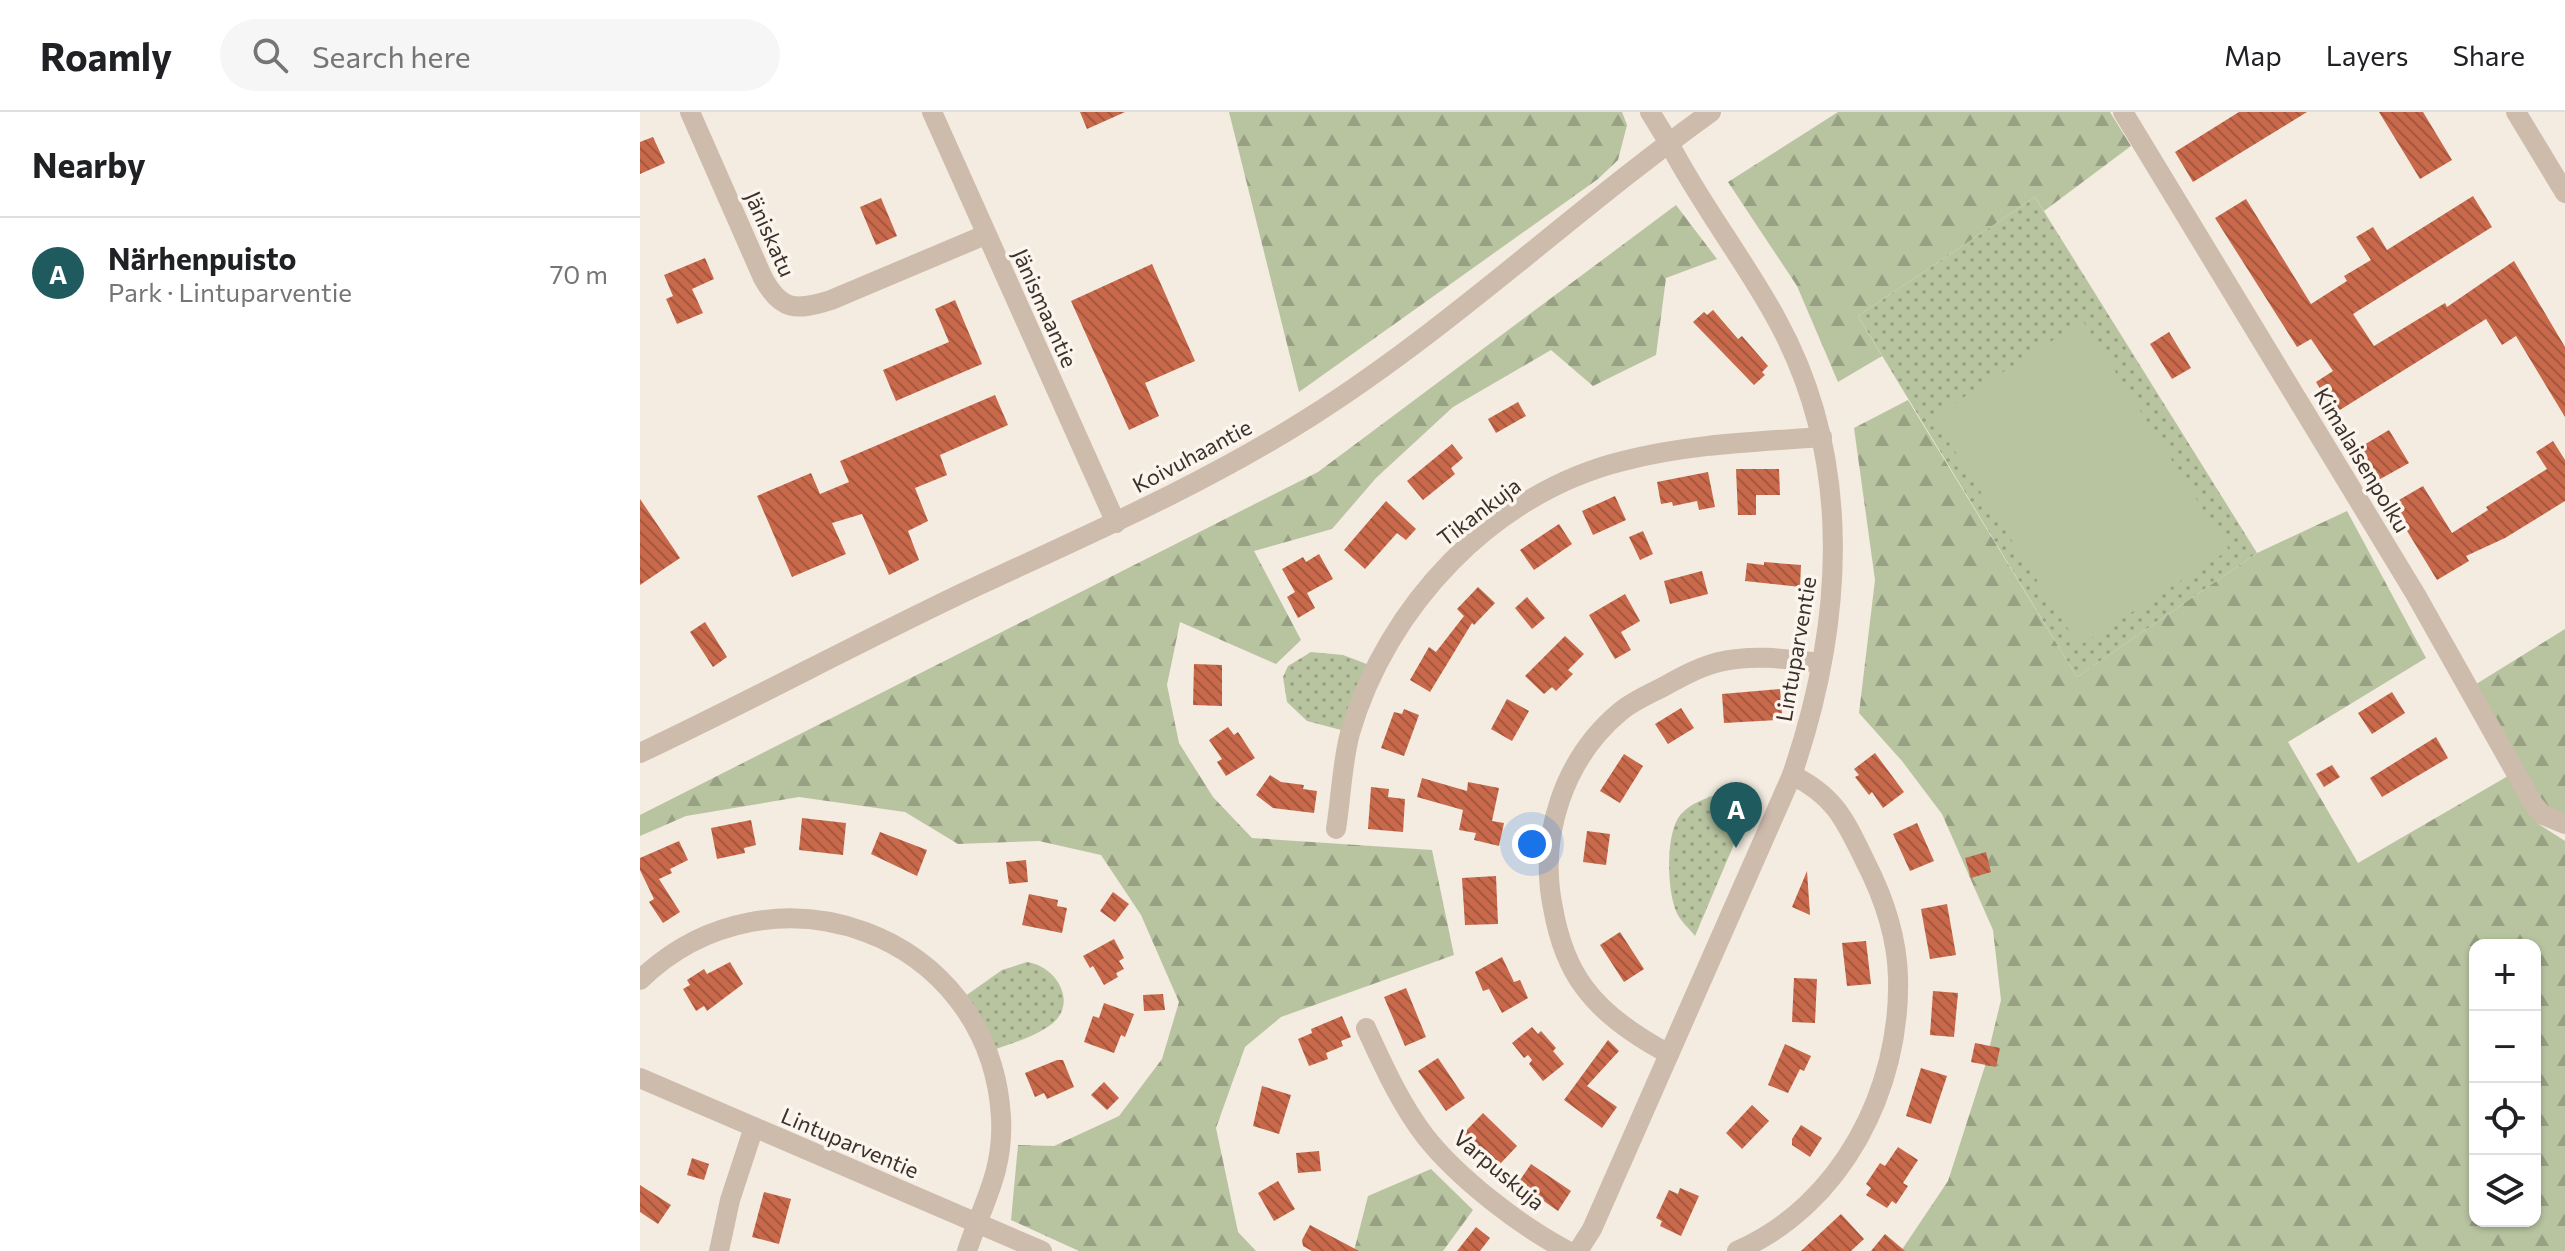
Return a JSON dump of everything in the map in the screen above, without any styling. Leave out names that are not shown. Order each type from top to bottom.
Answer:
[{"type":"street","name":"Jäniskatu","points":[[690,112],[763,278],[772,295],[788,306],[813,306],[831,300],[985,235]]},
{"type":"street","name":"Jänismaantie","points":[[932,112],[1116,523]]},
{"type":"street","name":"Lintuparventie","points":[[1578,1251],[1592,1229],[1792,775],[1810,723],[1832,604],[1834,520],[1822,437],[1808,389],[1778,321],[1689,181],[1650,112]]},
{"type":"street","name":"Koivuhaantie","points":[[640,753],[729,711],[863,641],[1116,523],[1270,442],[1368,379],[1438,328],[1711,112]]},
{"type":"street","name":"Kimalaisenpolku","points":[[2123,112],[2416,595],[2534,805],[2543,815],[2565,824]]},
{"type":"street","points":[[2516,112],[2565,193]]},
{"type":"street","name":"Tikankuja","points":[[1336,829],[1349,736],[1379,662],[1429,586],[1472,542],[1544,493],[1619,462],[1697,446],[1822,437]]},
{"type":"street","points":[[1669,1054],[1631,1032],[1607,1013],[1583,986],[1566,958],[1549,890],[1548,861],[1557,808],[1565,783],[1598,734],[1622,711],[1697,669],[1718,662],[1757,657],[1821,663]]},
{"type":"street","points":[[1737,1251],[1791,1221],[1845,1162],[1880,1092],[1892,1053],[1897,1012],[1895,944],[1872,875],[1834,805],[1814,786],[1792,775]]},
{"type":"street","points":[[640,980],[675,950],[700,937],[751,921],[780,918],[834,922],[887,940],[932,971],[957,999],[980,1037],[991,1063],[1001,1117],[997,1172],[967,1251]]},
{"type":"street","name":"Varpuskuja","points":[[1366,1028],[1404,1104],[1445,1159],[1510,1214],[1568,1251]]},
{"type":"street","name":"Lintuparventie","points":[[640,1078],[1042,1251]]},
{"type":"street","points":[[719,1251],[730,1200],[754,1127]]},
{"type":"green space","points":[[1229,112],[1622,112],[1627,125],[1618,160],[1598,179],[1299,392]]},
{"type":"green space","points":[[1838,112],[2110,112],[2131,146],[2044,211],[2035,197],[1858,316],[1882,356],[1838,382],[1797,286],[1728,182]]},
{"type":"green space","points":[[2035,197],[2257,553],[2077,677],[1858,316]]},
{"type":"green space","points":[[1676,205],[1717,259],[1666,278],[1656,355],[1593,386],[1551,350],[1453,407],[1376,478],[1332,529],[1254,551],[1301,640],[1276,664],[1180,622],[1167,685],[1179,743],[1213,797],[1252,838],[1432,850],[1454,955],[1281,1017],[1245,1047],[1216,1128],[1238,1232],[1256,1251],[1079,1251],[1011,1220],[1018,1145],[1054,1146],[1119,1116],[1162,1059],[1179,1002],[1141,915],[1101,855],[1039,841],[958,844],[905,812],[799,797],[686,816],[640,836],[640,815],[1318,472]]},
{"type":"green space","points":[[2083,321],[2229,550],[2079,646],[1933,417]]},
{"type":"green space","points":[[1908,400],[2077,677],[2257,553],[2347,511],[2426,658],[2288,742],[2358,863],[2508,776],[2537,823],[2565,841],[2565,1251],[1901,1251],[1948,1181],[1985,1066],[2001,1000],[1993,930],[1942,814],[1902,761],[1859,713],[1875,580],[1854,428]]},
{"type":"green space","points":[[2565,629],[2565,817],[2546,808],[2473,686]]},
{"type":"green space","points":[[1311,652],[1343,655],[1372,666],[1345,731],[1307,721],[1287,702],[1283,677],[1288,666]]},
{"type":"green space","points":[[1720,793],[1754,797],[1695,936],[1679,918],[1673,901],[1669,875],[1672,834],[1685,810]]},
{"type":"green space","points":[[1027,962],[1038,965],[1055,978],[1064,998],[1063,1008],[1049,1026],[990,1051],[961,999],[1002,970]]},
{"type":"green space","points":[[1431,1169],[1473,1210],[1443,1251],[1354,1251],[1368,1196]]},
{"type":"building","points":[[1080,112],[1125,112],[1087,129]]},
{"type":"building","points":[[2239,112],[2307,112],[2193,182],[2175,152]]},
{"type":"building","points":[[2379,112],[2423,112],[2452,160],[2420,179]]},
{"type":"building","points":[[653,137],[665,163],[640,174],[640,142]]},
{"type":"building","points":[[2473,196],[2492,227],[2353,314],[2374,346],[2445,303],[2447,307],[2514,261],[2565,347],[2565,417],[2516,336],[2502,345],[2486,319],[2335,413],[2316,382],[2333,371],[2311,339],[2297,347],[2215,218],[2246,199],[2311,304],[2347,281],[2344,276],[2371,260],[2356,237],[2373,227],[2387,250]]},
{"type":"building","points":[[881,198],[897,236],[876,245],[860,207]]},
{"type":"building","points":[[705,258],[714,279],[692,289],[703,313],[677,324],[666,299],[673,296],[664,275]]},
{"type":"building","points":[[1152,264],[1195,361],[1145,383],[1159,416],[1129,430],[1071,301]]},
{"type":"building","points":[[955,300],[982,364],[896,401],[883,370],[949,342],[935,309]]},
{"type":"building","points":[[1713,310],[1738,339],[1742,336],[1768,366],[1762,372],[1765,375],[1754,385],[1693,322],[1704,312],[1707,315]]},
{"type":"building","points":[[2169,332],[2191,368],[2172,379],[2150,344]]},
{"type":"building","points":[[995,395],[1008,425],[940,455],[947,475],[915,488],[928,521],[908,531],[919,560],[889,575],[862,514],[832,523],[846,554],[792,577],[757,496],[811,473],[820,494],[849,482],[840,461]]},
{"type":"building","points":[[1518,402],[1526,416],[1496,433],[1488,419]]},
{"type":"building","points":[[2389,430],[2409,463],[2366,487],[2359,476],[2370,469],[2357,449]]},
{"type":"building","points":[[2553,441],[2565,460],[2565,501],[2505,538],[2466,556],[2469,561],[2437,580],[2401,521],[2390,527],[2380,511],[2423,486],[2452,533],[2488,510],[2486,507],[2547,469],[2536,452]]},
{"type":"building","points":[[1452,444],[1463,458],[1451,468],[1455,474],[1423,500],[1407,481]]},
{"type":"building","points":[[1736,469],[1779,469],[1780,495],[1756,495],[1756,515],[1738,515]]},
{"type":"building","points":[[1708,472],[1715,507],[1699,510],[1697,501],[1673,506],[1672,502],[1661,504],[1657,482]]},
{"type":"building","points":[[1615,496],[1626,520],[1593,535],[1582,511]]},
{"type":"building","points":[[640,499],[680,558],[640,585]]},
{"type":"building","points":[[1386,501],[1416,529],[1406,540],[1397,533],[1365,569],[1344,550]]},
{"type":"building","points":[[1559,524],[1572,544],[1534,570],[1520,550]]},
{"type":"building","points":[[1643,531],[1653,554],[1640,560],[1629,537]]},
{"type":"building","points":[[1319,554],[1333,579],[1307,593],[1315,608],[1298,618],[1287,597],[1295,592],[1282,569],[1303,557],[1306,562]]},
{"type":"building","points":[[1764,562],[1801,565],[1800,587],[1745,581],[1747,563],[1764,565]]},
{"type":"building","points":[[1702,571],[1708,594],[1670,604],[1664,581]]},
{"type":"building","points":[[1478,587],[1495,603],[1474,625],[1472,623],[1430,692],[1410,680],[1429,647],[1436,652],[1464,616],[1457,609]]},
{"type":"building","points":[[1625,594],[1640,621],[1621,632],[1631,650],[1615,659],[1589,615]]},
{"type":"building","points":[[1527,597],[1545,618],[1532,629],[1515,608]]},
{"type":"building","points":[[705,622],[727,657],[713,667],[690,632]]},
{"type":"building","points":[[1565,636],[1584,654],[1568,670],[1573,674],[1556,691],[1552,687],[1544,694],[1525,676]]},
{"type":"building","points":[[1194,664],[1222,665],[1222,706],[1193,705]]},
{"type":"building","points":[[1780,689],[1782,714],[1777,715],[1777,720],[1724,723],[1722,694]]},
{"type":"building","points":[[2392,692],[2405,713],[2372,734],[2358,713]]},
{"type":"building","points":[[1507,699],[1529,711],[1512,741],[1491,729]]},
{"type":"building","points":[[1681,708],[1694,728],[1668,744],[1655,724]]},
{"type":"building","points":[[1404,709],[1419,715],[1404,756],[1381,748],[1394,712],[1402,714]]},
{"type":"building","points":[[1228,727],[1234,735],[1238,732],[1255,758],[1226,776],[1217,762],[1222,759],[1209,740]]},
{"type":"building","points":[[2436,737],[2448,758],[2382,797],[2370,778]]},
{"type":"building","points":[[1875,753],[1904,792],[1883,808],[1872,792],[1869,795],[1855,777],[1859,775],[1854,769]]},
{"type":"building","points":[[1624,754],[1643,766],[1620,803],[1600,791]]},
{"type":"building","points":[[2332,765],[2340,777],[2324,787],[2316,774]]},
{"type":"building","points":[[1270,775],[1281,782],[1304,785],[1303,789],[1317,791],[1314,813],[1273,808],[1256,795]]},
{"type":"building","points":[[1422,778],[1467,791],[1468,782],[1499,788],[1492,821],[1504,823],[1499,846],[1474,840],[1476,833],[1459,830],[1463,810],[1417,797]]},
{"type":"building","points":[[1371,787],[1389,789],[1388,797],[1405,799],[1403,832],[1368,829]]},
{"type":"building","points":[[802,818],[846,823],[843,855],[799,850]]},
{"type":"building","points":[[751,820],[756,845],[744,848],[745,853],[717,859],[711,828]]},
{"type":"building","points":[[1917,823],[1934,861],[1910,871],[1893,834]]},
{"type":"building","points":[[1587,831],[1610,834],[1606,865],[1583,862]]},
{"type":"building","points":[[880,832],[927,850],[917,876],[871,854]]},
{"type":"building","points":[[679,841],[688,860],[659,879],[680,912],[663,923],[649,902],[654,899],[640,870],[640,858]]},
{"type":"building","points":[[1986,852],[1991,872],[1971,878],[1965,858]]},
{"type":"building","points":[[1026,860],[1028,882],[1009,884],[1006,862]]},
{"type":"building","points":[[1807,871],[1810,915],[1792,907]]},
{"type":"building","points":[[1496,876],[1498,924],[1465,925],[1462,878]]},
{"type":"building","points":[[1113,892],[1129,904],[1115,922],[1100,911]]},
{"type":"building","points":[[1029,894],[1058,900],[1057,906],[1067,908],[1062,933],[1022,925]]},
{"type":"building","points":[[1947,904],[1956,955],[1930,959],[1921,909]]},
{"type":"building","points":[[1620,932],[1644,969],[1624,982],[1600,945]]},
{"type":"building","points":[[1114,939],[1124,958],[1119,961],[1124,969],[1116,973],[1118,977],[1104,985],[1083,956]]},
{"type":"building","points":[[1866,941],[1871,984],[1847,986],[1842,943]]},
{"type":"building","points":[[1502,957],[1514,982],[1520,980],[1528,998],[1502,1013],[1489,989],[1483,991],[1475,972]]},
{"type":"building","points":[[730,962],[743,984],[707,1011],[704,1006],[696,1011],[683,989],[690,985],[687,980],[704,969],[707,974]]},
{"type":"building","points":[[1794,978],[1817,979],[1815,1023],[1792,1022]]},
{"type":"building","points":[[1406,988],[1426,1037],[1405,1046],[1384,997]]},
{"type":"building","points":[[1933,991],[1958,993],[1954,1037],[1930,1035]]},
{"type":"building","points":[[1163,994],[1165,1010],[1144,1011],[1143,995]]},
{"type":"building","points":[[1104,1003],[1134,1014],[1125,1037],[1121,1035],[1114,1053],[1084,1042],[1093,1016],[1099,1018]]},
{"type":"building","points":[[1342,1016],[1351,1037],[1341,1041],[1343,1046],[1326,1053],[1328,1059],[1309,1066],[1298,1039],[1312,1033],[1311,1029]]},
{"type":"building","points":[[1532,1027],[1538,1034],[1541,1031],[1556,1048],[1553,1051],[1564,1064],[1543,1081],[1529,1064],[1532,1060],[1528,1055],[1524,1058],[1512,1043]]},
{"type":"building","points":[[1608,1040],[1619,1051],[1587,1086],[1617,1107],[1602,1128],[1564,1100]]},
{"type":"building","points":[[1975,1043],[2000,1048],[1996,1067],[1971,1062]]},
{"type":"building","points":[[1785,1044],[1811,1056],[1804,1071],[1800,1069],[1788,1093],[1768,1085]]},
{"type":"building","points":[[1438,1058],[1465,1098],[1446,1111],[1418,1071]]},
{"type":"building","points":[[1063,1060],[1074,1087],[1047,1099],[1044,1093],[1035,1097],[1025,1073]]},
{"type":"building","points":[[1921,1068],[1947,1076],[1931,1124],[1906,1116]]},
{"type":"building","points":[[1104,1082],[1119,1098],[1107,1110],[1091,1095]]},
{"type":"building","points":[[1262,1086],[1291,1095],[1279,1134],[1253,1126]]},
{"type":"building","points":[[1752,1105],[1769,1121],[1742,1149],[1726,1133]]},
{"type":"building","points":[[1483,1113],[1517,1146],[1500,1164],[1463,1134]]},
{"type":"building","points":[[1801,1125],[1822,1138],[1810,1157],[1792,1145],[1792,1139]]},
{"type":"building","points":[[1898,1147],[1918,1160],[1903,1183],[1908,1186],[1896,1204],[1892,1201],[1887,1208],[1866,1195],[1871,1188],[1866,1184],[1880,1163],[1885,1166]]},
{"type":"building","points":[[1319,1151],[1321,1171],[1298,1173],[1296,1153]]},
{"type":"building","points":[[692,1158],[709,1164],[704,1180],[687,1175]]},
{"type":"building","points":[[1531,1164],[1571,1191],[1558,1211],[1518,1183]]},
{"type":"building","points":[[1278,1181],[1295,1209],[1274,1221],[1258,1193]]},
{"type":"building","points":[[640,1185],[671,1205],[658,1224],[640,1212]]},
{"type":"building","points":[[1680,1188],[1699,1196],[1681,1236],[1660,1226],[1662,1221],[1656,1218],[1669,1190],[1678,1194]]},
{"type":"building","points":[[764,1192],[791,1199],[779,1244],[752,1237]]},
{"type":"building","points":[[1841,1214],[1864,1239],[1851,1251],[1801,1251]]},
{"type":"building","points":[[1310,1225],[1359,1251],[1312,1251],[1303,1246],[1302,1240]]},
{"type":"building","points":[[1476,1227],[1490,1238],[1480,1251],[1457,1251]]},
{"type":"building","points":[[1885,1234],[1905,1251],[1871,1251]]},
{"type":"place","name":"Närhenpuisto","points":[[1736,848]]}]
